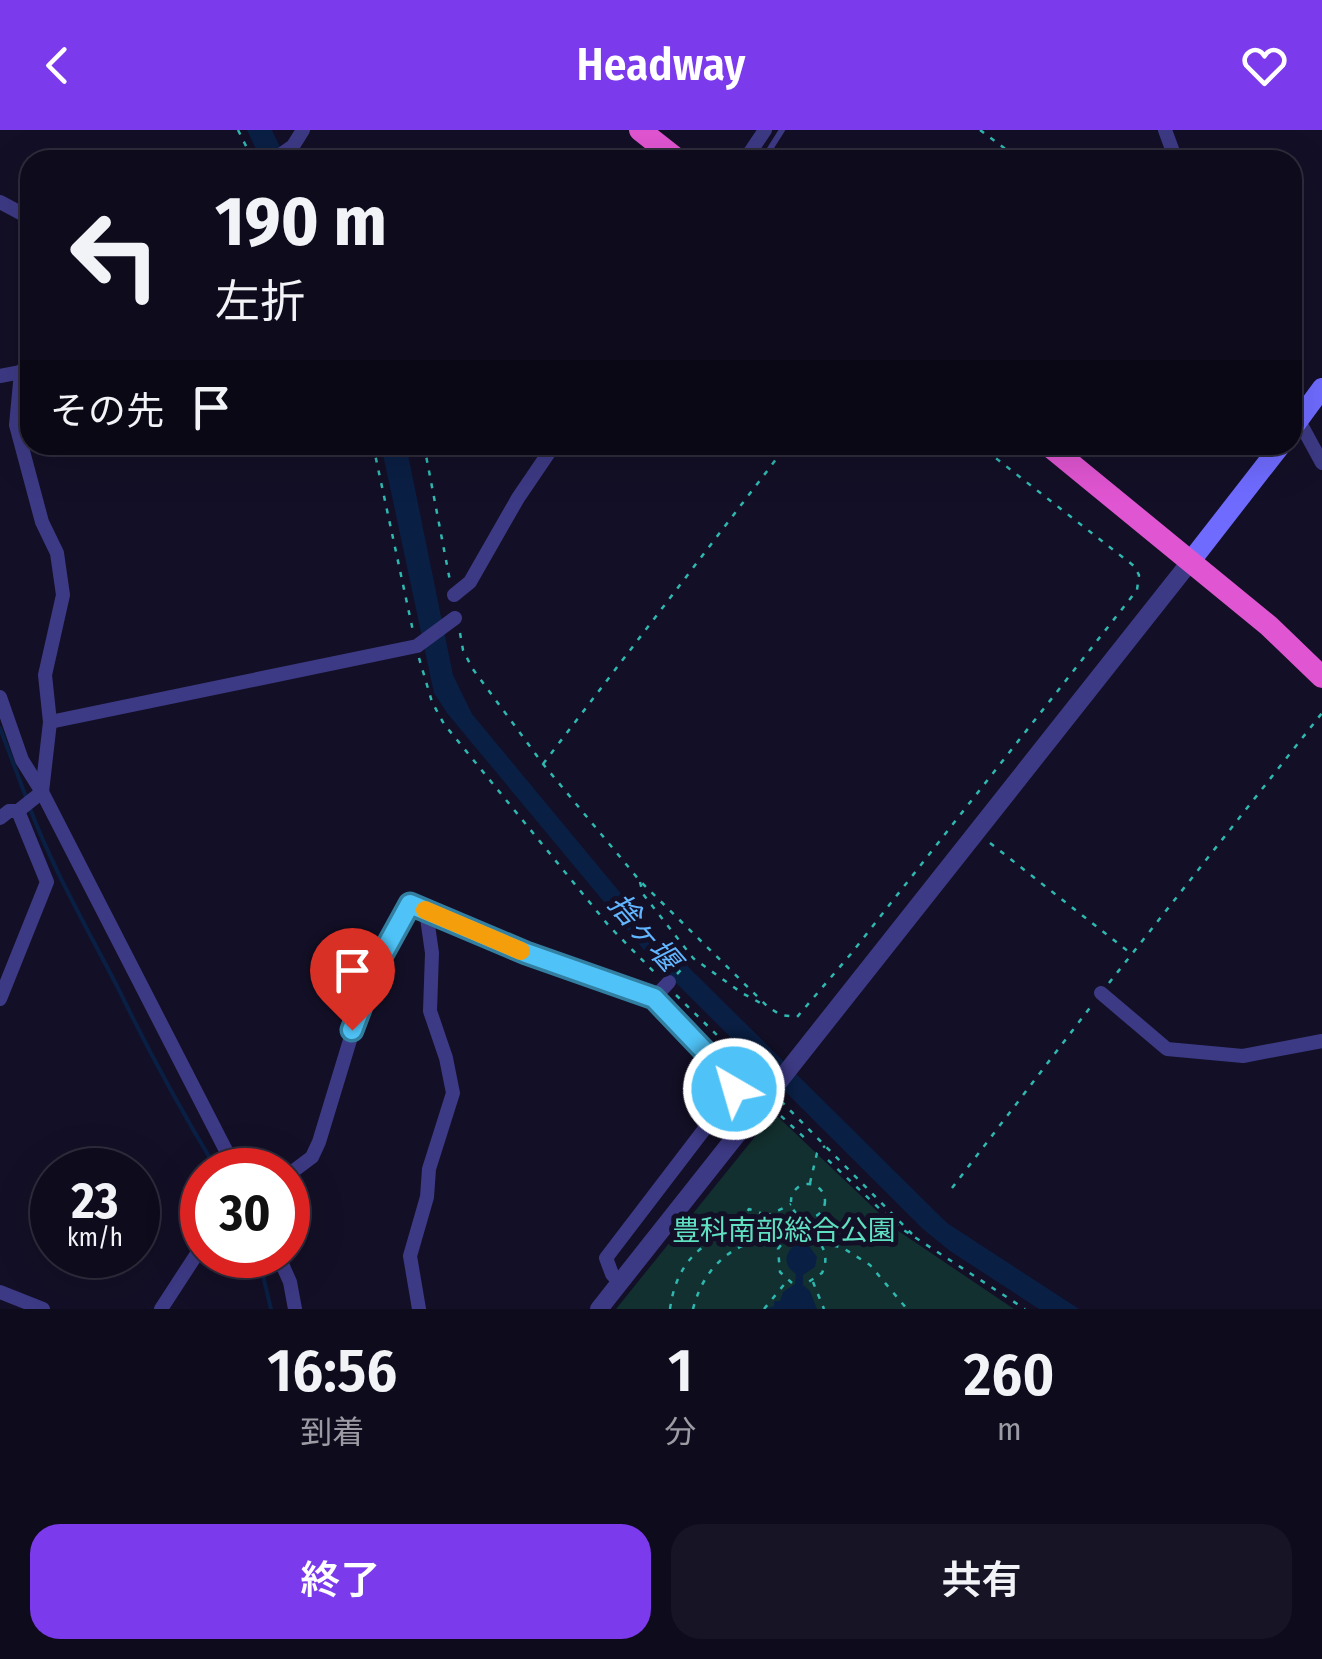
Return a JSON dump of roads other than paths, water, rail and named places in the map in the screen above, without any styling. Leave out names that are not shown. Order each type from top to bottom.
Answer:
[{"type":"highway","points":[[640,130],[665,150]]},
{"type":"highway","points":[[1060,455],[1269,626],[1322,677]]},
{"type":"highway","points":[[1197,568],[1274,618],[1322,657]]},
{"type":"main road","points":[[1302,411],[1322,388]]},
{"type":"main road","points":[[1197,568],[1274,455]]},
{"type":"street","points":[[285,150],[303,130]]},
{"type":"street","points":[[20,402],[16,426],[20,441]]},
{"type":"street","points":[[1302,432],[1322,463]]},
{"type":"street","points":[[0,818],[8,811],[18,811],[42,792],[50,722],[45,675],[63,595],[57,553],[42,522],[24,455]]},
{"type":"street","points":[[454,595],[470,582],[547,455]]},
{"type":"street","points":[[599,1309],[977,832],[1197,568]]},
{"type":"street","points":[[50,722],[418,646],[450,621]]},
{"type":"street","points":[[0,696],[22,760],[225,1148]]},
{"type":"street","points":[[0,999],[47,882],[18,811]]},
{"type":"street","points":[[310,1158],[319,1142],[340,1067],[377,964],[410,904],[526,953],[654,998],[734,1085],[732,1093],[606,1258],[620,1283]]},
{"type":"street","points":[[419,1309],[410,1256],[427,1196],[428,1169],[452,1093],[446,1058],[430,1011],[432,952],[426,911]]},
{"type":"street","points":[[654,998],[668,985]]},
{"type":"street","points":[[1101,993],[1167,1049],[1243,1056],[1322,1041]]},
{"type":"street","points":[[160,1309],[181,1278]]},
{"type":"street","points":[[288,1278],[295,1309]]},
{"type":"street","points":[[0,1292],[42,1309]]},
{"type":"water","points":[[247,130],[272,130],[281,150],[256,150]]},
{"type":"water","name":"捨ヶ堰","points":[[383,455],[408,455],[453,675],[472,714],[652,931],[947,1223],[1079,1309],[1039,1309],[923,1229],[649,956],[434,693]]},
{"type":"water","points":[[798,1244],[809,1246],[817,1257],[815,1267],[803,1275],[803,1285],[810,1291],[817,1309],[766,1309],[780,1301],[783,1292],[795,1284],[796,1274],[786,1259]]},
{"type":"waterway","points":[[0,728],[26,797]]},
{"type":"waterway","points":[[29,806],[143,1039],[204,1148]]},
{"type":"waterway","points":[[264,1278],[271,1309]]},
{"type":"park label","name":"豊科南部総合公園","points":[[784,1230]]}]
